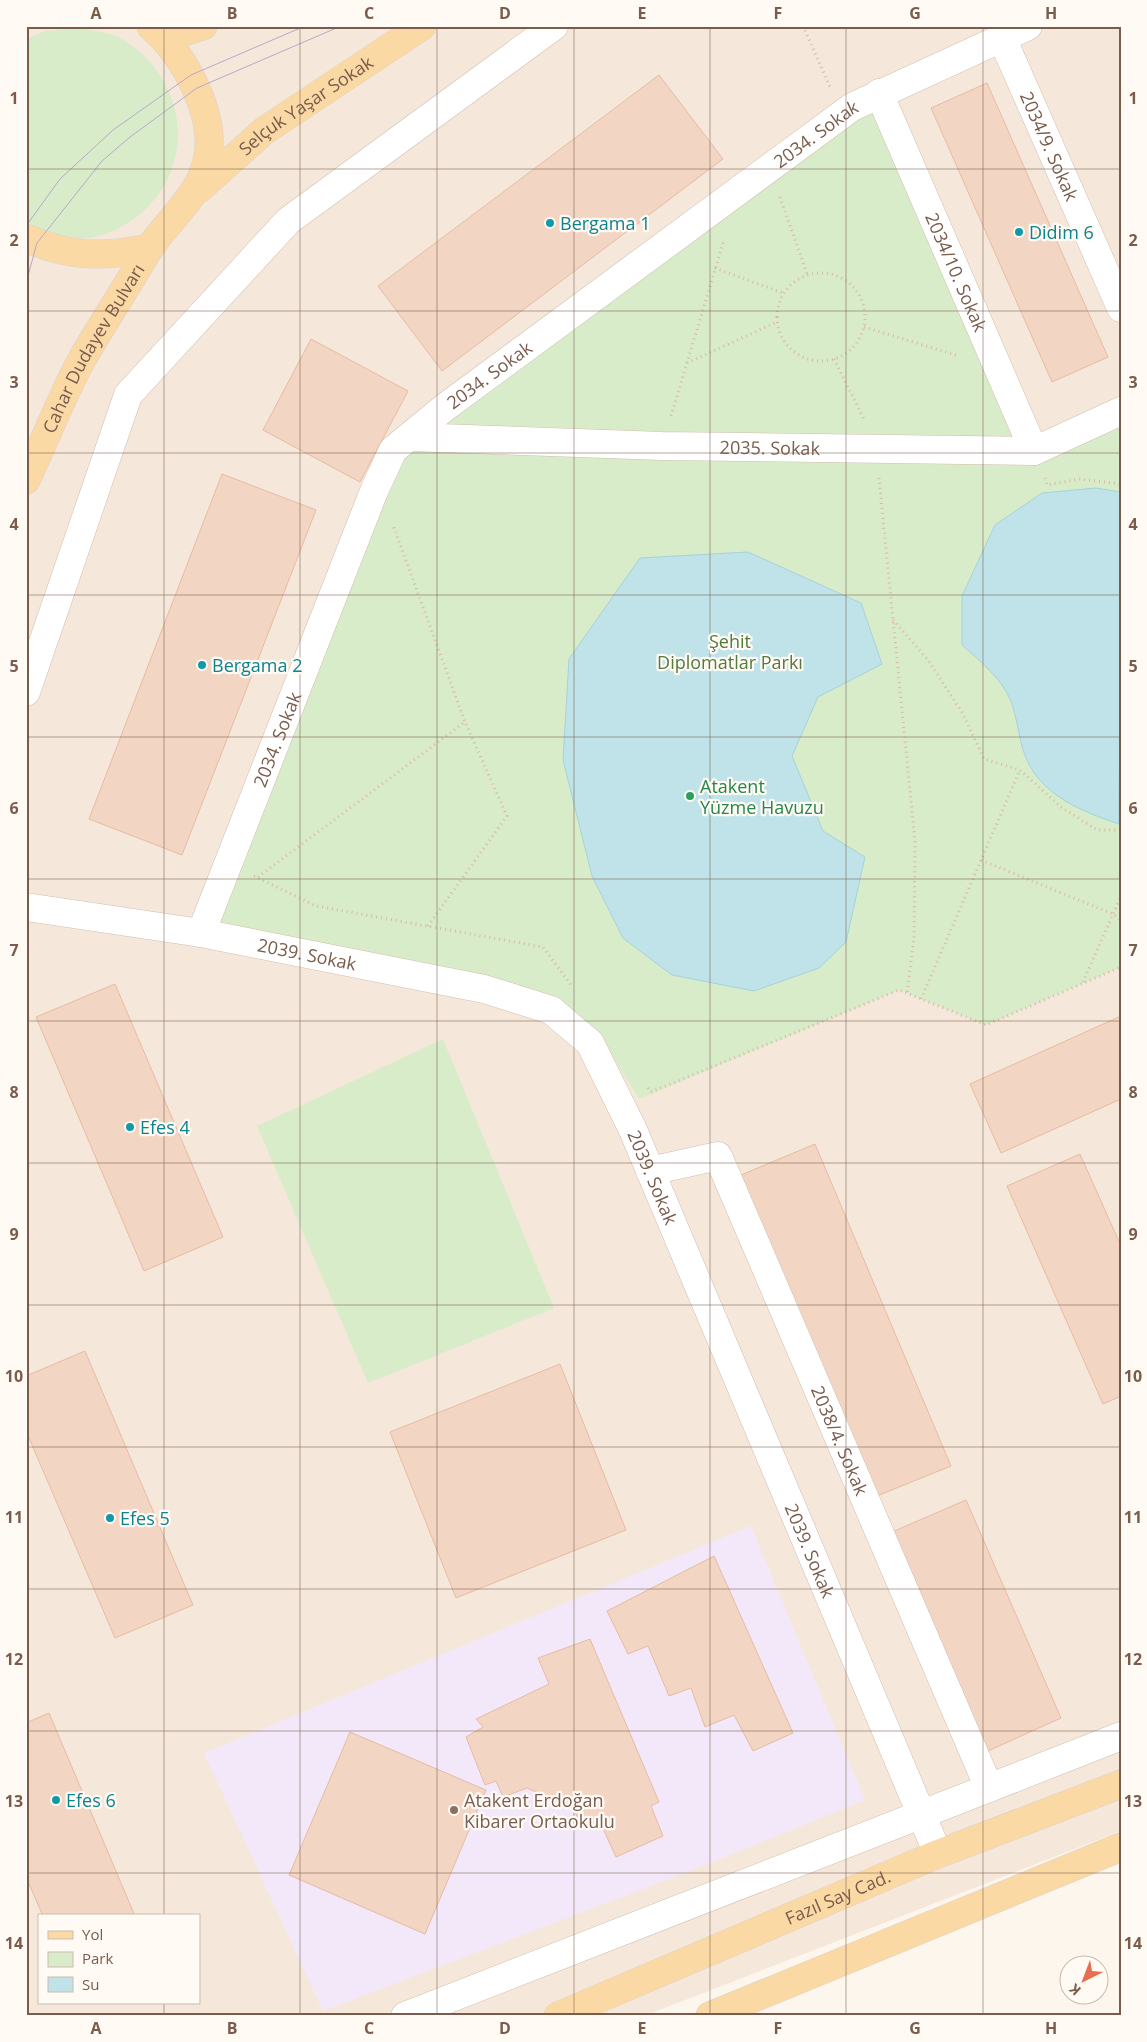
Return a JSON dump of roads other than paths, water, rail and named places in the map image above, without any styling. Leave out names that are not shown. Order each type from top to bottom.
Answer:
[{"type":"main road","points":[[196,192],[207,161],[210,141],[197,88],[158,32],[203,26]]},
{"type":"main road","name":"Selçuk Yaşar Sokak","points":[[196,192],[264,131],[422,26]]},
{"type":"main road","name":"Cahar Dudayev Bulvarı","points":[[26,480],[81,361],[150,248],[196,192]]},
{"type":"main road","points":[[26,238],[83,255],[116,254],[150,248]]},
{"type":"main road","name":"Fazıl Say Cad.","points":[[558,2016],[938,1854],[1121,1784]]},
{"type":"main road","points":[[710,2016],[1121,1847]]},
{"type":"street","points":[[26,692],[128,395],[288,222],[554,26]]},
{"type":"street","name":"2034. Sokak","points":[[200,933],[374,491],[393,450],[452,402],[842,115],[879,93],[1028,26]]},
{"type":"street","name":"2034/9. Sokak","points":[[1002,38],[1121,308]]},
{"type":"street","name":"2034/10. Sokak","points":[[879,93],[1028,451]]},
{"type":"street","name":"2035. Sokak","points":[[410,436],[662,446],[1028,451],[1121,411]]},
{"type":"street","name":"2039. Sokak","points":[[26,907],[200,933],[484,990],[551,1010],[590,1043],[650,1171],[938,1854]]},
{"type":"street","name":"2038/4. Sokak","points":[[650,1171],[718,1156],[989,1788]]},
{"type":"street","points":[[405,2016],[1121,1736]]},
{"type":"water","points":[[1096,488],[1121,492],[1119,824],[1078,808],[1065,801],[1042,783],[1026,758],[1013,706],[1006,691],[989,670],[962,645],[962,596],[995,525],[1042,493]]},
{"type":"water","name":"Atakent Yüzme Havuzu","points":[[748,552],[861,603],[882,664],[818,697],[792,756],[823,831],[865,857],[846,942],[819,968],[754,991],[672,975],[623,938],[592,876],[563,760],[569,659],[640,558]]},
{"type":"tram line","points":[[26,226],[60,179],[113,130],[191,75],[305,26]]},
{"type":"tram line","points":[[26,283],[37,243],[102,161],[130,137],[197,88],[341,26]]},
{"type":"place","name":"Bergama 1","points":[[550,223]]},
{"type":"place","name":"Didim 6","points":[[1019,232]]},
{"type":"place","name":"Bergama 2","points":[[202,665]]},
{"type":"place","name":"Atakent Yüzme Havuzu","points":[[690,796]]},
{"type":"place","name":"Efes 4","points":[[130,1127]]},
{"type":"place","name":"Efes 5","points":[[110,1518]]},
{"type":"place","name":"Efes 6","points":[[56,1800]]},
{"type":"place","name":"Atakent Erdoğan Kibarer Ortaokulu","points":[[454,1810]]},
{"type":"park label","name":"Şehit Diplomatlar Parkı","points":[[730,651]]}]
